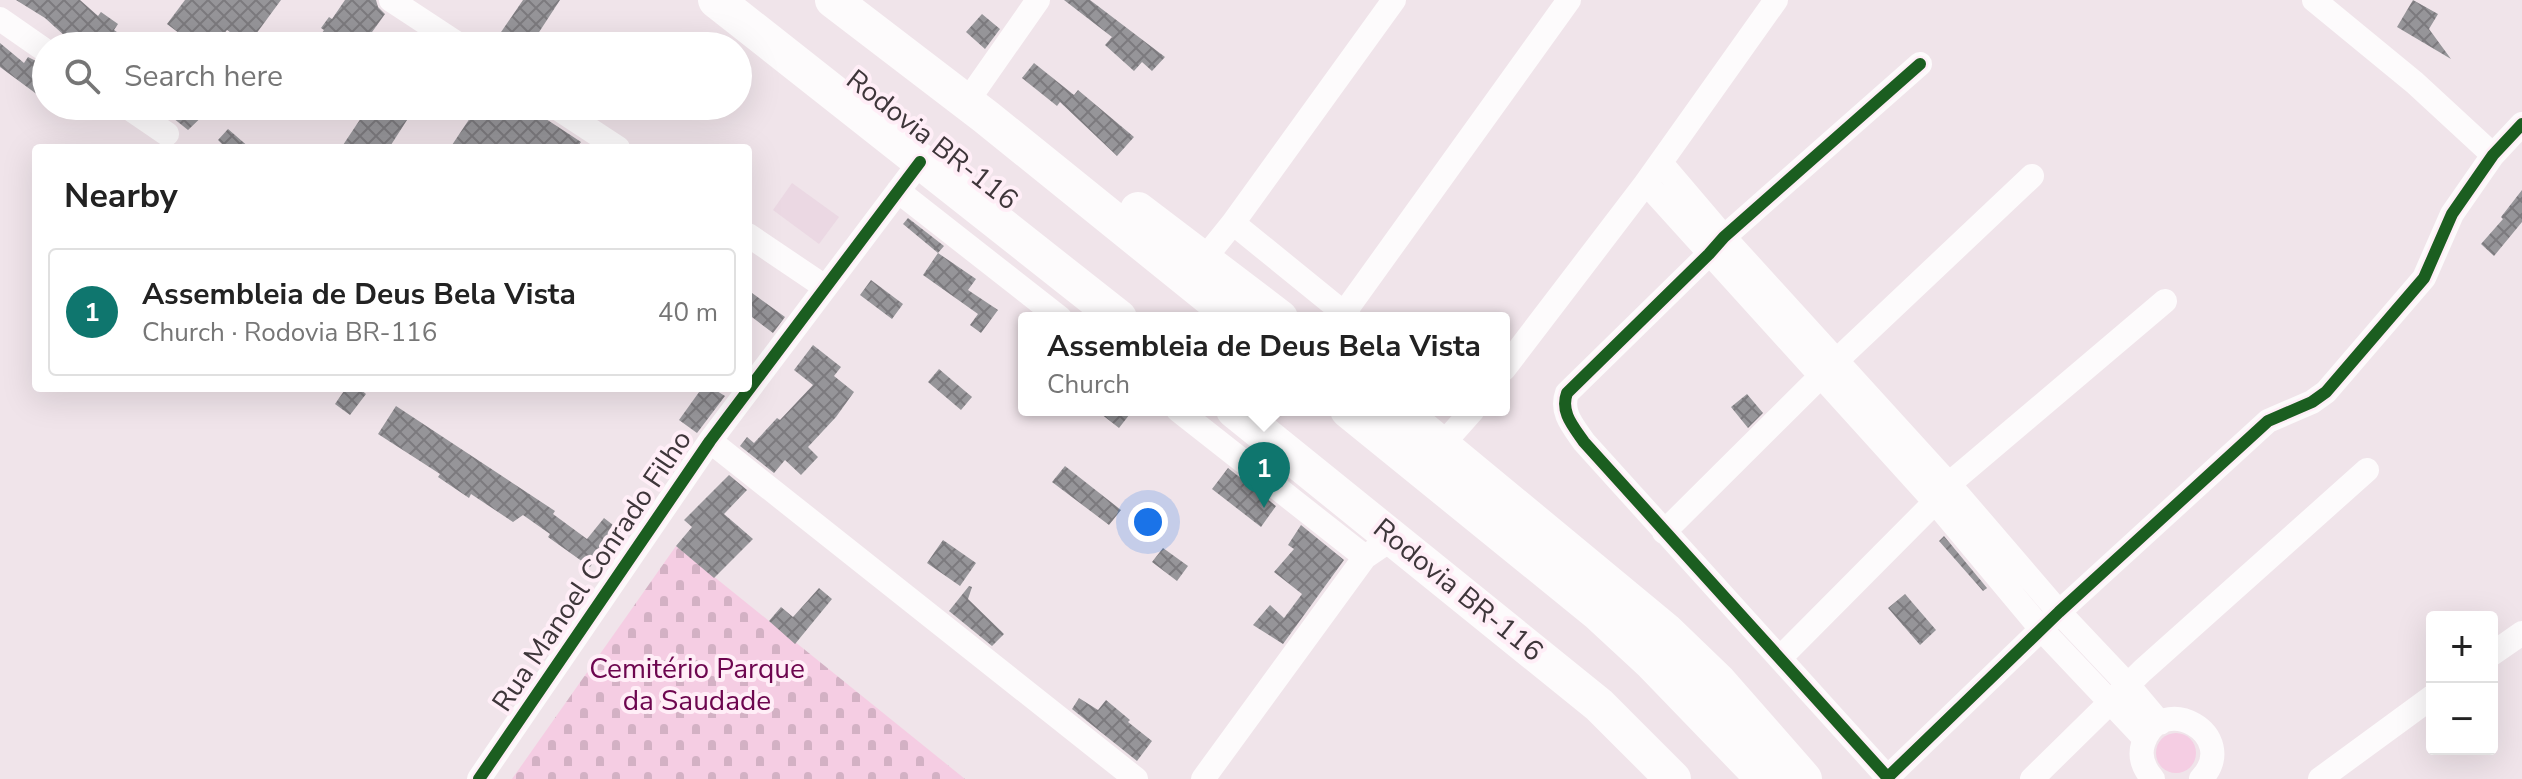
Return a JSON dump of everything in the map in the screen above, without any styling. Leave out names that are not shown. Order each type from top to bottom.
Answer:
[{"type":"highway","name":"Rodovia BR-116","points":[[716,0],[1111,312]]},
{"type":"highway","name":"Rodovia BR-116","points":[[833,0],[976,110],[1228,312]]},
{"type":"highway","points":[[976,110],[1074,164],[1272,312]]},
{"type":"highway","name":"Rodovia BR-116","points":[[1240,416],[1379,548],[1599,705],[1673,779]]},
{"type":"highway","points":[[1359,416],[1432,456],[1665,630],[1719,682],[1804,779]]},
{"type":"highway","points":[[1403,416],[1432,456],[1630,642],[1764,779]]},
{"type":"street","points":[[391,0],[440,32]]},
{"type":"street","points":[[976,110],[1038,0]]},
{"type":"street","points":[[1204,259],[1394,0]]},
{"type":"street","points":[[1350,312],[1569,0]]},
{"type":"street","points":[[1510,361],[1661,163],[1776,0]]},
{"type":"street","points":[[2314,0],[2415,83],[2493,155]]},
{"type":"street","points":[[0,19],[32,41]]},
{"type":"street","points":[[1920,64],[1716,246],[1567,393],[1564,401],[1568,417],[1584,442],[1888,778],[2050,621],[2268,421],[2312,402],[2326,392],[2424,278],[2452,214],[2493,155],[2522,124]]},
{"type":"street","points":[[146,120],[167,134]]},
{"type":"street","points":[[575,120],[612,144]]},
{"type":"street","name":"Rua Manoel Conrado Filho","points":[[752,385],[920,162]]},
{"type":"street","points":[[1661,163],[1716,246]]},
{"type":"street","points":[[1664,532],[2032,176]]},
{"type":"street","points":[[1646,183],[1716,246],[1942,493],[2050,621],[2111,703],[2152,731]]},
{"type":"street","points":[[898,191],[1052,312]]},
{"type":"street","points":[[1233,223],[1342,312]]},
{"type":"street","points":[[752,238],[825,287]]},
{"type":"street","points":[[1780,658],[1942,493],[2165,301]]},
{"type":"street","name":"Rua Manoel Conrado Filho","points":[[479,779],[747,392]]},
{"type":"street","points":[[1187,416],[1379,548],[1203,779]]},
{"type":"street","points":[[1432,456],[1467,416]]},
{"type":"street","points":[[710,441],[1136,779]]},
{"type":"street","points":[[2032,779],[2128,685],[2367,470]]},
{"type":"street","points":[[2050,621],[2128,685],[2152,731]]},
{"type":"street","points":[[2498,650],[2522,633]]},
{"type":"street","points":[[2320,779],[2426,701]]},
{"type":"street","points":[[2153,779],[2142,762],[2152,731],[2170,719],[2190,721],[2206,734],[2212,754],[2205,777]]},
{"type":"shaded area","points":[[792,183],[839,217],[819,244],[773,210]]},
{"type":"green space","name":"Cemitério Parque da Saudade","points":[[676,546],[965,779],[512,779]]},
{"type":"green space","points":[[2176,733],[2190,739],[2196,753],[2190,767],[2176,773],[2162,767],[2156,753],[2162,739]]},
{"type":"building","points":[[16,0],[80,0],[98,16],[101,12],[118,24],[114,30],[117,32],[60,32]]},
{"type":"building","points":[[185,0],[281,0],[258,32],[178,32],[167,24]]},
{"type":"building","points":[[345,0],[376,0],[385,14],[372,32],[323,32],[321,28],[329,17],[332,19]]},
{"type":"building","points":[[523,0],[560,0],[539,32],[501,32]]},
{"type":"building","points":[[1064,0],[1090,0],[1165,57],[1152,71],[1142,62],[1134,71],[1105,45],[1112,37]]},
{"type":"building","points":[[2413,0],[2438,14],[2429,29],[2451,59],[2397,27]]},
{"type":"building","points":[[982,14],[1000,29],[985,49],[966,32]]},
{"type":"building","points":[[0,43],[24,63],[28,57],[32,59],[32,91],[0,67]]},
{"type":"building","points":[[1034,63],[1074,95],[1078,90],[1134,137],[1117,156],[1060,102],[1057,106],[1022,78]]},
{"type":"building","points":[[176,120],[198,120],[188,130]]},
{"type":"building","points":[[360,120],[407,120],[392,144],[344,144]]},
{"type":"building","points":[[469,120],[548,120],[581,142],[580,144],[453,144]]},
{"type":"building","points":[[228,129],[245,144],[222,144],[218,140]]},
{"type":"building","points":[[2522,190],[2522,222],[2494,256],[2481,244],[2503,219],[2501,217]]},
{"type":"building","points":[[908,218],[944,246],[938,253],[903,224]]},
{"type":"building","points":[[938,253],[976,279],[968,290],[998,310],[981,333],[970,325],[978,314],[923,275]]},
{"type":"building","points":[[871,280],[903,304],[892,319],[860,295]]},
{"type":"building","points":[[752,293],[785,317],[773,333],[752,317]]},
{"type":"building","points":[[813,345],[841,367],[834,376],[854,392],[808,447],[818,457],[801,475],[785,460],[774,473],[740,446],[747,437],[754,443],[813,385],[794,370]]},
{"type":"building","points":[[939,369],[972,397],[961,410],[928,382]]},
{"type":"building","points":[[343,392],[366,394],[350,415],[335,404]]},
{"type":"building","points":[[699,392],[718,392],[725,396],[697,433],[679,420]]},
{"type":"building","points":[[1747,394],[1763,413],[1748,428],[1731,407]]},
{"type":"building","points":[[396,406],[555,511],[553,514],[587,539],[604,518],[626,535],[614,550],[607,544],[590,567],[523,515],[513,522],[471,494],[469,498],[438,477],[440,474],[378,434]]},
{"type":"building","points":[[1104,416],[1128,416],[1119,428]]},
{"type":"building","points":[[1065,466],[1121,510],[1109,525],[1052,482]]},
{"type":"building","points":[[1228,468],[1276,506],[1261,527],[1212,489]]},
{"type":"building","points":[[729,475],[747,490],[724,514],[753,539],[714,578],[676,546],[692,527],[684,520]]},
{"type":"building","points":[[1301,525],[1344,560],[1283,644],[1253,625],[1270,605],[1284,618],[1302,594],[1274,572],[1294,549],[1288,545]]},
{"type":"building","points":[[1944,536],[1987,588],[1983,591],[1939,541]]},
{"type":"building","points":[[943,540],[976,563],[960,586],[927,563]]},
{"type":"building","points":[[1163,548],[1188,566],[1177,581],[1152,562]]},
{"type":"building","points":[[969,586],[972,587],[968,599],[1004,634],[992,646],[949,611]]},
{"type":"building","points":[[819,588],[832,599],[795,644],[769,621],[781,607],[793,617]]},
{"type":"building","points":[[1905,594],[1936,630],[1920,645],[1888,608]]},
{"type":"building","points":[[1079,698],[1098,710],[1106,700],[1152,741],[1137,761],[1072,709]]},
{"type":"cycle path","points":[[1889,779],[1584,442],[1569,419],[1565,400],[1567,393],[1724,237],[1920,64]]},
{"type":"cycle path","points":[[1888,777],[2059,612],[2268,421],[2312,402],[2326,392],[2424,278],[2452,214],[2493,155],[2522,124]]},
{"type":"cycle path","points":[[752,385],[920,162]]},
{"type":"cycle path","points":[[479,779],[710,441],[747,392]]},
{"type":"place","name":"Assembleia de Deus Bela Vista","points":[[1264,508]]}]
